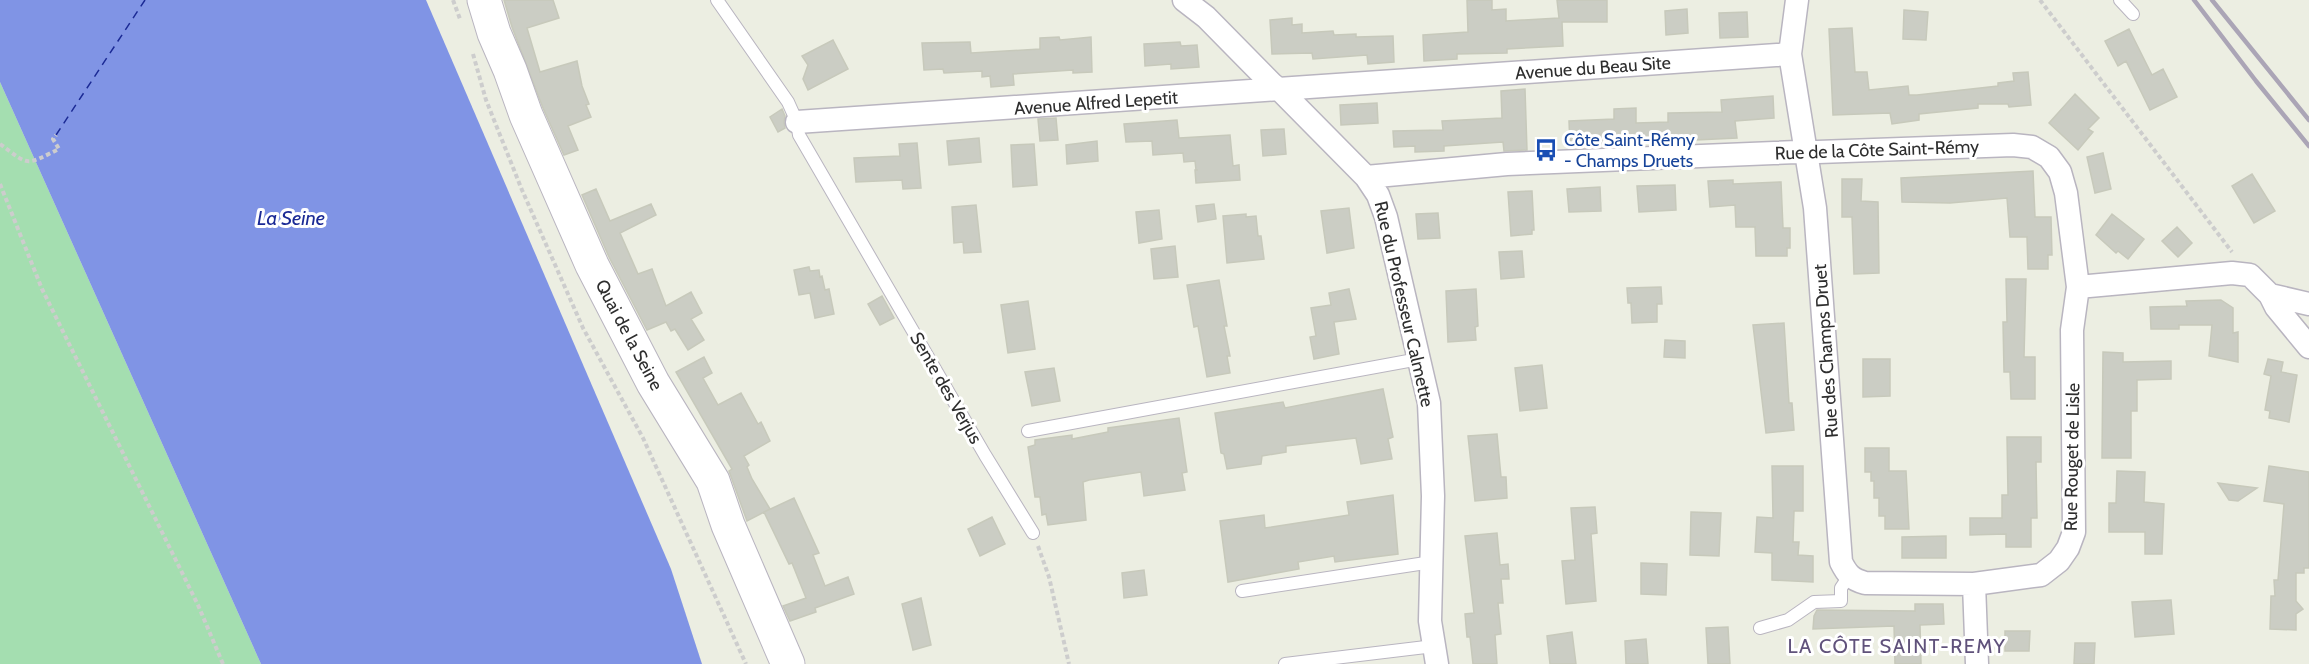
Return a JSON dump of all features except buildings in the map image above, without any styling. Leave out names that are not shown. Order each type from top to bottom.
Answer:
[{"type":"street","name":"Quai de la Seine","points":[[484,0],[494,33],[526,115],[592,265],[653,383],[713,481],[728,525],[788,664]]},
{"type":"street","name":"Rue du Professeur Calmette","points":[[1184,0],[1206,17],[1281,91],[1366,177],[1378,195],[1386,217],[1429,403],[1433,496],[1430,621],[1435,655]]},
{"type":"street","name":"Rue des Champs Druet","points":[[1797,0],[1790,54],[1815,208],[1841,562],[1849,576]]},
{"type":"street","name":"Avenue du Beau Site","points":[[1395,82],[1790,54]]},
{"type":"street","name":"Avenue Alfred Lepetit","points":[[797,122],[1395,82]]},
{"type":"street","name":"Rue de la Côte Saint-Rémy","points":[[1366,177],[1507,164],[2013,145],[2032,147],[2049,157],[2060,172],[2066,193],[2078,287]]},
{"type":"street","points":[[2078,287],[2232,273],[2250,275],[2270,295],[2276,307],[2309,347]]},
{"type":"street","name":"Rue Rouget de Lisle","points":[[1974,584],[2041,575],[2059,561],[2068,548],[2074,532],[2072,330],[2078,287]]},
{"type":"street","points":[[2270,295],[2309,304]]},
{"type":"street","points":[[1849,576],[1865,583],[1974,584],[1977,664]]},
{"type":"lane","name":"Sente des Verjus","points":[[717,0],[788,102],[805,145],[985,455],[1033,533]]},
{"type":"lane","points":[[2120,0],[2133,14]]},
{"type":"lane","points":[[1028,430],[1419,359]]},
{"type":"lane","points":[[1242,591],[1432,562]]},
{"type":"lane","points":[[1760,628],[1788,620],[1814,602],[1841,602],[1841,588],[1849,576]]},
{"type":"lane","points":[[1285,664],[1435,655]]},
{"type":"path","points":[[453,0],[463,25]]},
{"type":"path","points":[[2040,0],[2236,257],[2241,274]]},
{"type":"path","points":[[470,45],[486,100],[578,317],[643,438],[746,664]]},
{"type":"path","points":[[0,144],[15,157],[32,161],[58,149],[53,139],[56,135]]},
{"type":"path","points":[[0,184],[42,289],[198,605],[223,664]]},
{"type":"path","points":[[1033,533],[1049,577],[1069,664]]},
{"type":"green space","points":[[0,82],[261,664],[0,664]]},
{"type":"water","name":"La Seine","points":[[0,0],[426,0],[671,569],[702,664],[261,664],[0,82]]},
{"type":"ferry route","points":[[56,135],[145,0]]},
{"type":"railway","points":[[2194,0],[2309,146]]},
{"type":"railway","points":[[2212,0],[2309,120]]},
{"type":"place","name":"Côte Saint-Rémy - Champs Druets","points":[[1546,150]]},
{"type":"district","name":"LA CÔTE SAINT-REMY","points":[[1897,646]]}]
